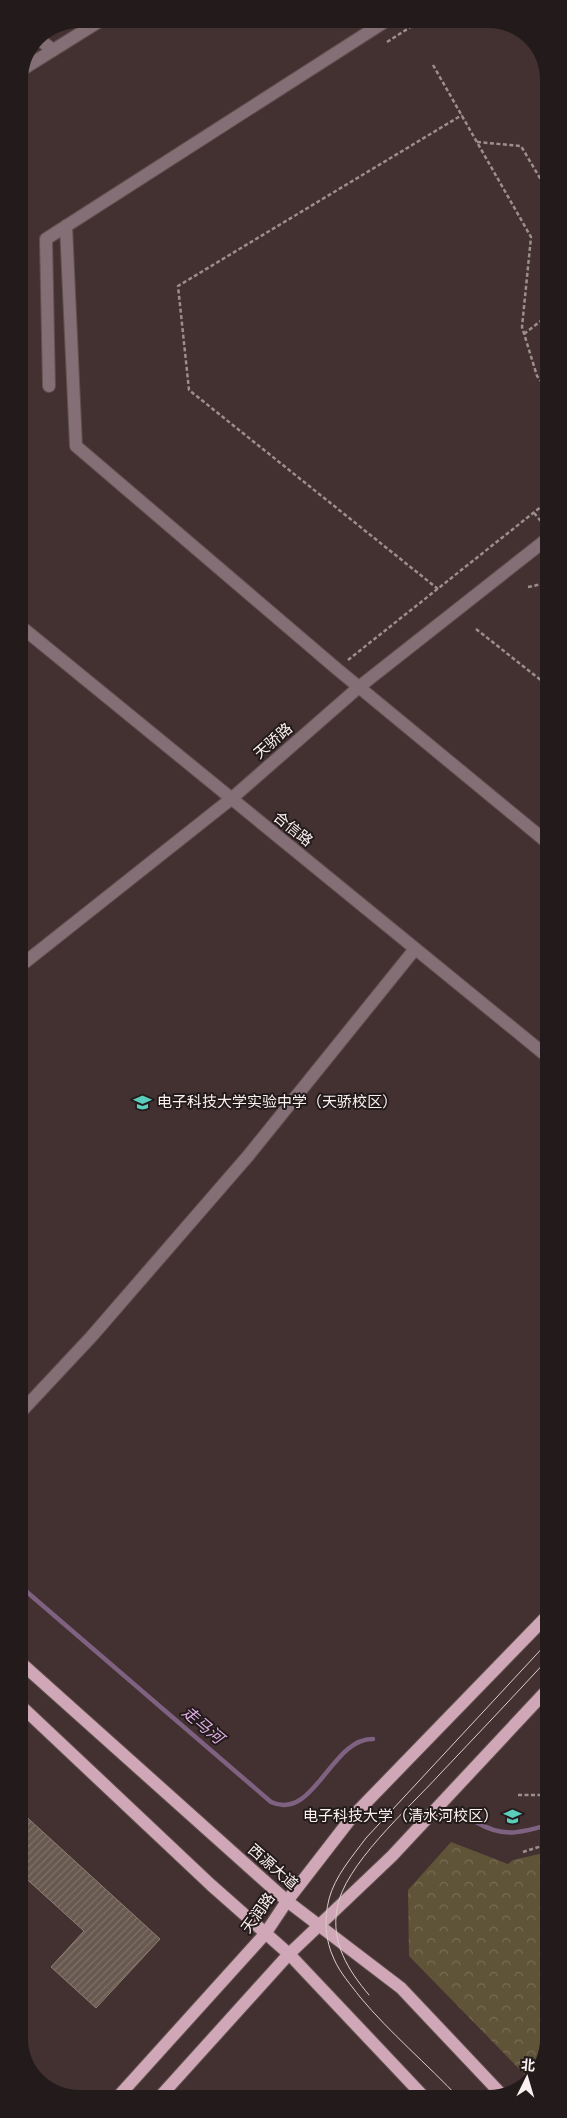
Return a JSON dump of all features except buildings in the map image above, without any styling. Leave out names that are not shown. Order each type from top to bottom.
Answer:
[{"type":"main road","name":"天润路","points":[[124,2090],[265,1934],[286,1901],[352,1817],[540,1623]]},
{"type":"main road","name":"西源大道","points":[[28,1669],[286,1901],[401,1988],[497,2090]]},
{"type":"main road","points":[[166,2090],[288,1954],[392,1856],[540,1697]]},
{"type":"main road","points":[[28,1712],[288,1954],[417,2090]]},
{"type":"street","points":[[29,65],[88,28]]},
{"type":"street","points":[[49,386],[46,239],[375,28]]},
{"type":"street","points":[[42,42],[52,50]]},
{"type":"street","points":[[66,226],[76,446],[359,687],[540,836]]},
{"type":"street","name":"天骄路","points":[[28,960],[231,799],[359,687],[540,545]]},
{"type":"street","name":"合信路","points":[[28,632],[540,1051]]},
{"type":"street","points":[[28,1404],[92,1336],[248,1156],[414,949]]},
{"type":"path","points":[[388,42],[409,28]]},
{"type":"path","points":[[433,66],[531,237],[522,327],[537,376],[540,380]]},
{"type":"path","points":[[438,589],[189,390],[178,286],[462,115]]},
{"type":"path","points":[[477,142],[521,146],[540,178]]},
{"type":"path","points":[[524,334],[540,321]]},
{"type":"path","points":[[337,668],[540,507]]},
{"type":"path","points":[[534,512],[540,521]]},
{"type":"path","points":[[528,587],[540,584]]},
{"type":"path","points":[[476,629],[540,679]]},
{"type":"path","points":[[518,1795],[540,1794]]},
{"type":"path","points":[[524,1852],[540,1847]]},
{"type":"green space","points":[[451,1842],[508,1864],[513,1860],[540,1854],[540,2039],[537,2056],[525,2075],[409,1956],[408,1890]]},
{"type":"waterway","name":"走马河","points":[[28,1593],[271,1802],[286,1805],[299,1800],[311,1791],[345,1751],[358,1742],[373,1739]]},
{"type":"waterway","name":"走马河","points":[[476,1822],[495,1830],[511,1833],[540,1827]]},
{"type":"tram line","points":[[451,2090],[384,2023],[342,1974],[336,1964],[329,1944],[326,1929],[327,1907],[335,1882],[366,1838],[540,1651]]},
{"type":"tram line","points":[[369,1995],[354,1976],[339,1945],[336,1921],[342,1892],[364,1856],[379,1838],[540,1668]]},
{"type":"place","name":"电子科技大学实验中学（天骄校区）","points":[[143,1102]]},
{"type":"place","name":"电子科技大学（清水河校区）","points":[[512,1816]]}]
